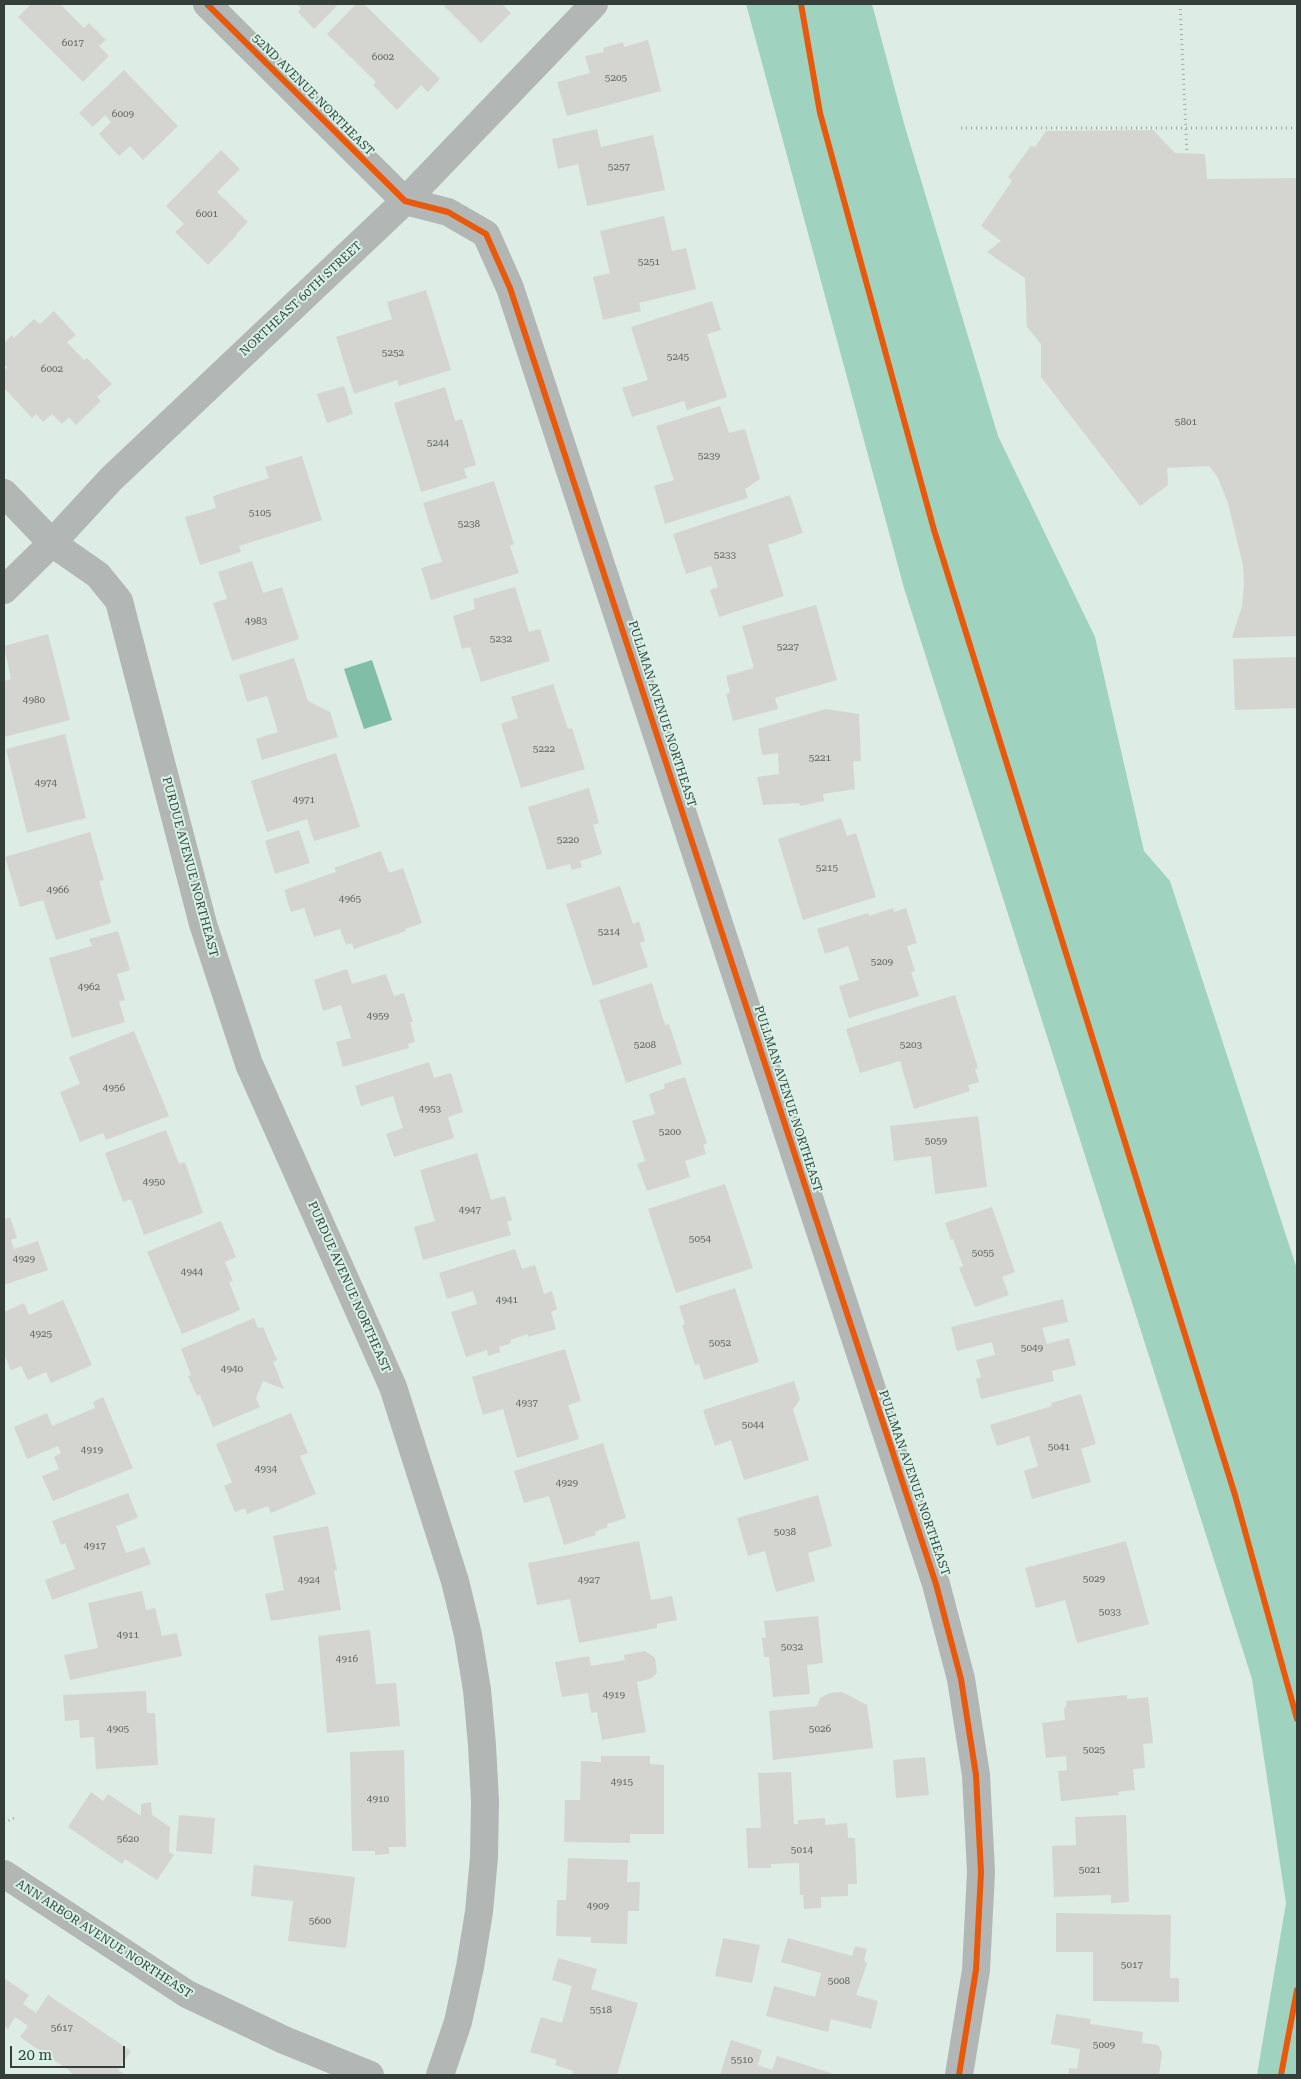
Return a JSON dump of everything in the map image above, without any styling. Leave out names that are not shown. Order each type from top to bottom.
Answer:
[{"type":"street","name":"52ND AVENUE NORTHEAST","points":[[207,4],[405,201]]},
{"type":"street","name":"NORTHEAST 60TH STREET","points":[[4,590],[52,543],[110,479],[405,201],[594,4]]},
{"type":"street","name":"PULLMAN AVENUE NORTHEAST","points":[[405,201],[448,212],[486,234],[510,288],[936,1584],[961,1679],[976,1775],[981,1872],[976,1970],[959,2075]]},
{"type":"street","name":"PURDUE AVENUE NORTHEAST","points":[[4,493],[52,543],[98,575],[119,601],[203,924],[249,1064],[393,1387],[455,1581],[468,1635],[477,1690],[485,1801],[484,1857],[479,1912],[470,1967],[458,2022],[440,2075]]},
{"type":"street","name":"ANN ARBOR AVENUE NORTHEAST","points":[[4,1874],[187,1994],[284,2040],[370,2075]]},
{"type":"path","points":[[1180,4],[1187,153]]},
{"type":"path","points":[[960,128],[1297,128]]},
{"type":"path","points":[[4,1823],[14,1818]]},
{"type":"shaded area","points":[[746,4],[872,4],[905,127],[998,436],[1095,637],[1144,851],[1170,881],[1297,1269],[1297,2075],[1257,2075],[1286,1903],[1252,1679],[904,588]]},
{"type":"shaded area","points":[[372,660],[392,720],[364,729],[344,669]]},
{"type":"building","points":[[31,4],[60,4],[84,28],[89,23],[106,40],[99,46],[109,56],[83,82],[18,17]]},
{"type":"building","points":[[297,4],[339,4],[314,29],[298,12],[301,8]]},
{"type":"building","points":[[356,4],[364,4],[440,79],[428,92],[421,85],[397,110],[373,85],[376,82],[327,34]]},
{"type":"building","points":[[446,4],[502,4],[511,13],[481,43],[444,6]]},
{"type":"building","points":[[648,40],[661,91],[567,116],[557,82],[590,73],[585,56],[604,52],[603,48],[623,42],[624,47]]},
{"type":"building","points":[[124,70],[178,126],[143,160],[130,146],[119,156],[99,134],[111,122],[105,115],[93,127],[79,113]]},
{"type":"building","points":[[597,129],[601,147],[653,135],[665,190],[587,206],[578,164],[558,169],[552,139]]},
{"type":"building","points":[[1153,130],[1175,153],[1205,154],[1207,179],[1297,178],[1297,636],[1232,638],[1242,606],[1243,565],[1228,503],[1217,476],[1209,466],[1167,468],[1168,485],[1140,506],[1041,377],[1041,344],[1027,327],[1025,278],[987,252],[1001,241],[981,226],[1012,181],[1008,177],[1031,146],[1035,147],[1046,131]]},
{"type":"building","points":[[221,150],[240,169],[217,192],[248,222],[208,265],[175,232],[184,224],[166,206]]},
{"type":"building","points":[[664,216],[672,251],[686,248],[696,289],[639,303],[641,311],[603,320],[593,277],[610,273],[600,231]]},
{"type":"building","points":[[426,290],[451,370],[399,386],[397,380],[354,394],[336,337],[392,319],[387,302]]},
{"type":"building","points":[[712,301],[721,330],[707,334],[727,397],[687,410],[684,401],[632,417],[622,388],[648,380],[631,327]]},
{"type":"building","points":[[54,311],[76,335],[67,342],[84,360],[87,358],[112,384],[97,397],[101,401],[76,425],[69,417],[62,424],[52,414],[43,422],[36,414],[32,418],[4,388],[4,371],[7,367],[4,364],[4,343],[12,335],[14,338],[34,319],[40,324]]},
{"type":"building","points":[[344,386],[353,414],[327,423],[317,394]]},
{"type":"building","points":[[445,387],[455,421],[462,419],[476,465],[464,469],[467,478],[421,492],[394,403]]},
{"type":"building","points":[[720,406],[729,433],[745,429],[760,479],[745,489],[748,498],[665,524],[654,486],[674,480],[656,426]]},
{"type":"building","points":[[302,456],[322,520],[239,546],[241,552],[200,565],[185,517],[216,508],[213,496],[269,478],[265,467]]},
{"type":"building","points":[[494,481],[514,544],[510,546],[519,573],[431,600],[421,568],[442,562],[423,503]]},
{"type":"building","points":[[790,495],[803,533],[768,545],[784,596],[719,617],[710,590],[718,587],[711,566],[686,574],[673,534]]},
{"type":"building","points":[[252,561],[263,593],[282,587],[299,639],[232,661],[213,603],[227,599],[218,572]]},
{"type":"building","points":[[515,587],[529,632],[540,629],[550,661],[481,682],[470,647],[462,649],[453,616],[475,609],[473,599]]},
{"type":"building","points":[[816,605],[837,680],[775,698],[778,709],[733,721],[726,694],[730,692],[726,676],[754,668],[742,626]]},
{"type":"building","points":[[48,634],[70,720],[4,737],[4,681],[11,679],[4,646]]},
{"type":"building","points":[[1297,657],[1297,708],[1235,710],[1233,659]]},
{"type":"building","points":[[294,658],[308,701],[330,712],[338,737],[262,760],[256,739],[278,732],[267,696],[247,702],[239,675]]},
{"type":"building","points":[[553,684],[568,729],[572,728],[585,769],[521,788],[501,724],[518,718],[511,697]]},
{"type":"building","points":[[825,709],[859,714],[861,761],[853,761],[855,789],[823,794],[824,801],[800,806],[799,803],[763,805],[757,777],[779,774],[778,753],[762,755],[758,729]]},
{"type":"building","points":[[65,734],[86,818],[27,833],[6,749]]},
{"type":"building","points":[[336,753],[360,827],[314,841],[307,819],[267,832],[251,781]]},
{"type":"building","points":[[589,788],[599,823],[593,825],[602,854],[580,861],[582,867],[572,870],[570,864],[547,870],[528,807]]},
{"type":"building","points":[[841,818],[847,836],[856,833],[876,897],[803,920],[778,839]]},
{"type":"building","points":[[299,830],[310,863],[275,874],[265,841]]},
{"type":"building","points":[[90,832],[104,880],[99,881],[111,923],[56,940],[43,900],[20,907],[5,857]]},
{"type":"building","points":[[381,851],[389,873],[403,868],[422,923],[405,929],[406,931],[354,949],[352,943],[346,945],[340,929],[314,937],[304,908],[291,912],[284,890],[336,872],[334,868]]},
{"type":"building","points":[[620,886],[633,924],[639,921],[645,941],[640,943],[648,967],[593,986],[566,904]]},
{"type":"building","points":[[893,908],[894,912],[906,908],[917,943],[907,946],[915,971],[911,972],[919,996],[849,1018],[839,986],[859,980],[848,946],[825,954],[817,929],[868,913],[869,916]]},
{"type":"building","points":[[118,931],[130,970],[117,974],[125,1000],[119,1002],[125,1022],[72,1038],[49,958],[92,946],[89,939]]},
{"type":"building","points":[[347,969],[352,984],[386,974],[394,996],[404,993],[413,1022],[410,1022],[415,1042],[408,1044],[409,1048],[343,1067],[336,1042],[351,1038],[341,1005],[323,1011],[314,980]]},
{"type":"building","points":[[652,983],[665,1025],[669,1024],[682,1064],[626,1083],[599,1000]]},
{"type":"building","points":[[955,995],[978,1068],[975,1069],[979,1082],[968,1085],[970,1091],[914,1109],[900,1061],[860,1073],[846,1029]]},
{"type":"building","points":[[134,1031],[169,1116],[106,1140],[103,1133],[80,1142],[60,1092],[80,1084],[69,1057]]},
{"type":"building","points":[[429,1062],[434,1078],[451,1073],[463,1112],[448,1117],[454,1138],[394,1157],[386,1134],[403,1128],[393,1096],[361,1106],[355,1086]]},
{"type":"building","points":[[685,1077],[707,1143],[703,1145],[706,1154],[685,1161],[690,1177],[647,1191],[637,1164],[645,1161],[632,1121],[655,1114],[649,1094],[665,1088],[664,1084]]},
{"type":"building","points":[[978,1116],[987,1187],[935,1194],[931,1156],[894,1161],[890,1126]]},
{"type":"building","points":[[166,1130],[179,1164],[185,1162],[203,1213],[144,1235],[131,1199],[123,1202],[105,1153]]},
{"type":"building","points":[[477,1153],[491,1200],[505,1196],[512,1220],[507,1222],[511,1235],[423,1260],[414,1227],[435,1221],[420,1170]]},
{"type":"building","points":[[725,1184],[753,1268],[676,1293],[648,1209]]},
{"type":"building","points":[[992,1207],[1015,1272],[1002,1277],[1009,1295],[975,1307],[959,1268],[963,1266],[945,1223]]},
{"type":"building","points":[[10,1217],[17,1238],[11,1240],[14,1249],[38,1241],[48,1270],[4,1285],[4,1219]]},
{"type":"building","points":[[221,1221],[236,1257],[225,1262],[233,1281],[229,1282],[240,1310],[182,1334],[147,1252]]},
{"type":"building","points":[[515,1249],[522,1269],[535,1265],[544,1294],[552,1291],[557,1309],[551,1312],[556,1329],[528,1337],[528,1334],[510,1340],[511,1343],[499,1347],[500,1352],[488,1356],[487,1350],[466,1357],[451,1312],[477,1304],[473,1291],[447,1299],[439,1273]]},
{"type":"building","points":[[735,1288],[759,1362],[704,1380],[699,1364],[695,1365],[682,1325],[685,1324],[679,1306]]},
{"type":"building","points":[[1063,1299],[1068,1322],[1042,1328],[1047,1344],[1069,1338],[1076,1365],[1052,1371],[1054,1381],[981,1399],[976,1379],[981,1377],[976,1360],[995,1355],[992,1342],[957,1351],[951,1327]]},
{"type":"building","points":[[63,1300],[92,1365],[51,1383],[46,1372],[28,1380],[21,1366],[11,1370],[4,1354],[4,1312],[24,1303],[29,1315]]},
{"type":"building","points":[[254,1318],[258,1328],[263,1327],[277,1360],[273,1362],[284,1389],[263,1381],[256,1398],[260,1407],[213,1427],[200,1395],[197,1396],[188,1376],[191,1375],[181,1349]]},
{"type":"building","points":[[565,1349],[581,1401],[568,1405],[579,1439],[517,1458],[503,1409],[483,1415],[472,1377]]},
{"type":"building","points":[[794,1381],[800,1399],[793,1410],[809,1460],[744,1480],[731,1440],[715,1446],[703,1410]]},
{"type":"building","points":[[1081,1394],[1096,1444],[1081,1449],[1091,1482],[1032,1499],[1024,1471],[1038,1466],[1029,1436],[997,1446],[990,1425],[1052,1406],[1051,1403]]},
{"type":"building","points":[[103,1397],[133,1468],[53,1501],[42,1476],[59,1469],[54,1457],[61,1453],[58,1446],[27,1459],[14,1427],[47,1413],[52,1426],[95,1408],[93,1402]]},
{"type":"building","points":[[291,1413],[308,1453],[300,1456],[316,1494],[271,1513],[268,1506],[247,1514],[245,1508],[235,1512],[224,1486],[232,1482],[216,1444]]},
{"type":"building","points":[[603,1443],[626,1518],[607,1524],[608,1527],[595,1532],[596,1535],[564,1545],[549,1496],[524,1503],[514,1471]]},
{"type":"building","points":[[128,1493],[138,1518],[116,1526],[126,1553],[144,1547],[151,1564],[52,1600],[45,1580],[75,1569],[65,1543],[61,1545],[52,1521]]},
{"type":"building","points":[[818,1495],[832,1546],[808,1553],[815,1581],[776,1592],[765,1551],[748,1556],[737,1518]]},
{"type":"building","points":[[328,1526],[337,1570],[334,1571],[341,1610],[271,1621],[265,1594],[284,1590],[273,1536]]},
{"type":"building","points":[[639,1541],[651,1600],[672,1596],[677,1620],[657,1624],[657,1628],[579,1643],[570,1599],[537,1605],[528,1563]]},
{"type":"building","points":[[1126,1541],[1149,1624],[1077,1643],[1065,1600],[1036,1608],[1025,1568]]},
{"type":"building","points":[[142,1591],[146,1610],[155,1608],[162,1636],[177,1633],[182,1656],[70,1680],[64,1655],[98,1648],[88,1603]]},
{"type":"building","points":[[818,1616],[823,1663],[807,1665],[810,1694],[773,1697],[769,1657],[764,1657],[762,1638],[766,1638],[764,1621]]},
{"type":"building","points":[[370,1630],[376,1684],[396,1683],[400,1726],[327,1733],[318,1636]]},
{"type":"building","points":[[645,1651],[655,1658],[657,1673],[650,1679],[637,1682],[646,1732],[602,1740],[597,1712],[591,1713],[588,1693],[562,1697],[555,1662],[589,1656],[591,1666],[625,1660],[624,1655]]},
{"type":"building","points":[[146,1691],[147,1713],[155,1713],[158,1765],[96,1769],[94,1737],[80,1738],[79,1720],[65,1721],[63,1695]]},
{"type":"building","points":[[842,1692],[867,1705],[873,1748],[773,1760],[769,1711],[817,1706],[820,1698],[830,1693]]},
{"type":"building","points":[[1127,1695],[1127,1699],[1148,1697],[1153,1743],[1143,1744],[1145,1768],[1133,1769],[1135,1790],[1118,1792],[1119,1795],[1061,1801],[1058,1771],[1067,1770],[1066,1756],[1046,1758],[1042,1723],[1065,1720],[1064,1708],[1066,1707],[1066,1701]]},
{"type":"building","points":[[404,1750],[406,1847],[389,1847],[389,1854],[375,1855],[375,1851],[352,1851],[350,1752]]},
{"type":"building","points":[[601,1756],[650,1756],[650,1764],[664,1765],[664,1834],[630,1834],[630,1843],[564,1842],[565,1800],[580,1800],[581,1761],[601,1762]]},
{"type":"building","points":[[925,1757],[929,1795],[896,1798],[893,1760]]},
{"type":"building","points":[[791,1772],[794,1824],[798,1824],[798,1820],[825,1818],[825,1825],[847,1823],[848,1838],[855,1838],[857,1884],[848,1884],[848,1896],[821,1897],[821,1908],[804,1909],[803,1895],[800,1895],[799,1863],[771,1864],[771,1868],[748,1868],[746,1828],[761,1828],[758,1773]]},
{"type":"building","points":[[91,1792],[103,1801],[108,1794],[141,1816],[141,1804],[151,1802],[152,1815],[170,1827],[169,1852],[174,1855],[157,1880],[125,1859],[122,1864],[68,1827]]},
{"type":"building","points":[[179,1815],[215,1818],[212,1854],[176,1851]]},
{"type":"building","points":[[1126,1815],[1129,1902],[1111,1903],[1111,1895],[1054,1897],[1052,1846],[1076,1845],[1075,1817]]},
{"type":"building","points":[[568,1858],[628,1860],[627,1882],[640,1882],[639,1911],[628,1911],[627,1944],[591,1943],[591,1937],[556,1936],[557,1900],[566,1900]]},
{"type":"building","points":[[254,1865],[355,1877],[346,1948],[288,1941],[293,1901],[251,1896]]},
{"type":"building","points":[[1056,1913],[1171,1915],[1170,1978],[1179,1978],[1179,2002],[1093,2001],[1093,1952],[1056,1952]]},
{"type":"building","points":[[723,1938],[760,1945],[752,1983],[715,1976]]},
{"type":"building","points":[[788,1938],[852,1956],[855,1946],[867,1949],[864,1960],[867,1964],[856,1995],[878,2001],[871,2029],[831,2019],[828,2032],[766,2016],[774,1986],[815,1997],[821,1973],[781,1962]]},
{"type":"building","points":[[558,1958],[597,1969],[591,1989],[638,2003],[617,2075],[572,2075],[573,2071],[555,2065],[557,2060],[530,2052],[541,2017],[562,2023],[572,1986],[552,1980]]},
{"type":"building","points":[[4,1978],[29,1995],[23,2004],[36,2013],[48,1995],[131,2051],[118,2070],[126,2075],[74,2075],[20,2037],[28,2026],[15,2017],[8,2029],[4,2026]]},
{"type":"building","points":[[1056,2014],[1091,2019],[1090,2024],[1143,2032],[1142,2043],[1158,2045],[1162,2053],[1159,2075],[1068,2075],[1069,2068],[1077,2069],[1080,2049],[1051,2044]]},
{"type":"building","points":[[731,2040],[762,2050],[758,2065],[772,2070],[777,2056],[837,2075],[720,2075]]},
{"type":"cycle path","points":[[207,4],[405,201],[448,212],[486,234],[510,288],[936,1584],[961,1679],[976,1775],[981,1872],[976,1970],[959,2075]]},
{"type":"cycle path","points":[[801,4],[820,113],[934,530],[1235,1495],[1297,1719]]},
{"type":"cycle path","points":[[1281,2075],[1297,1990]]}]
